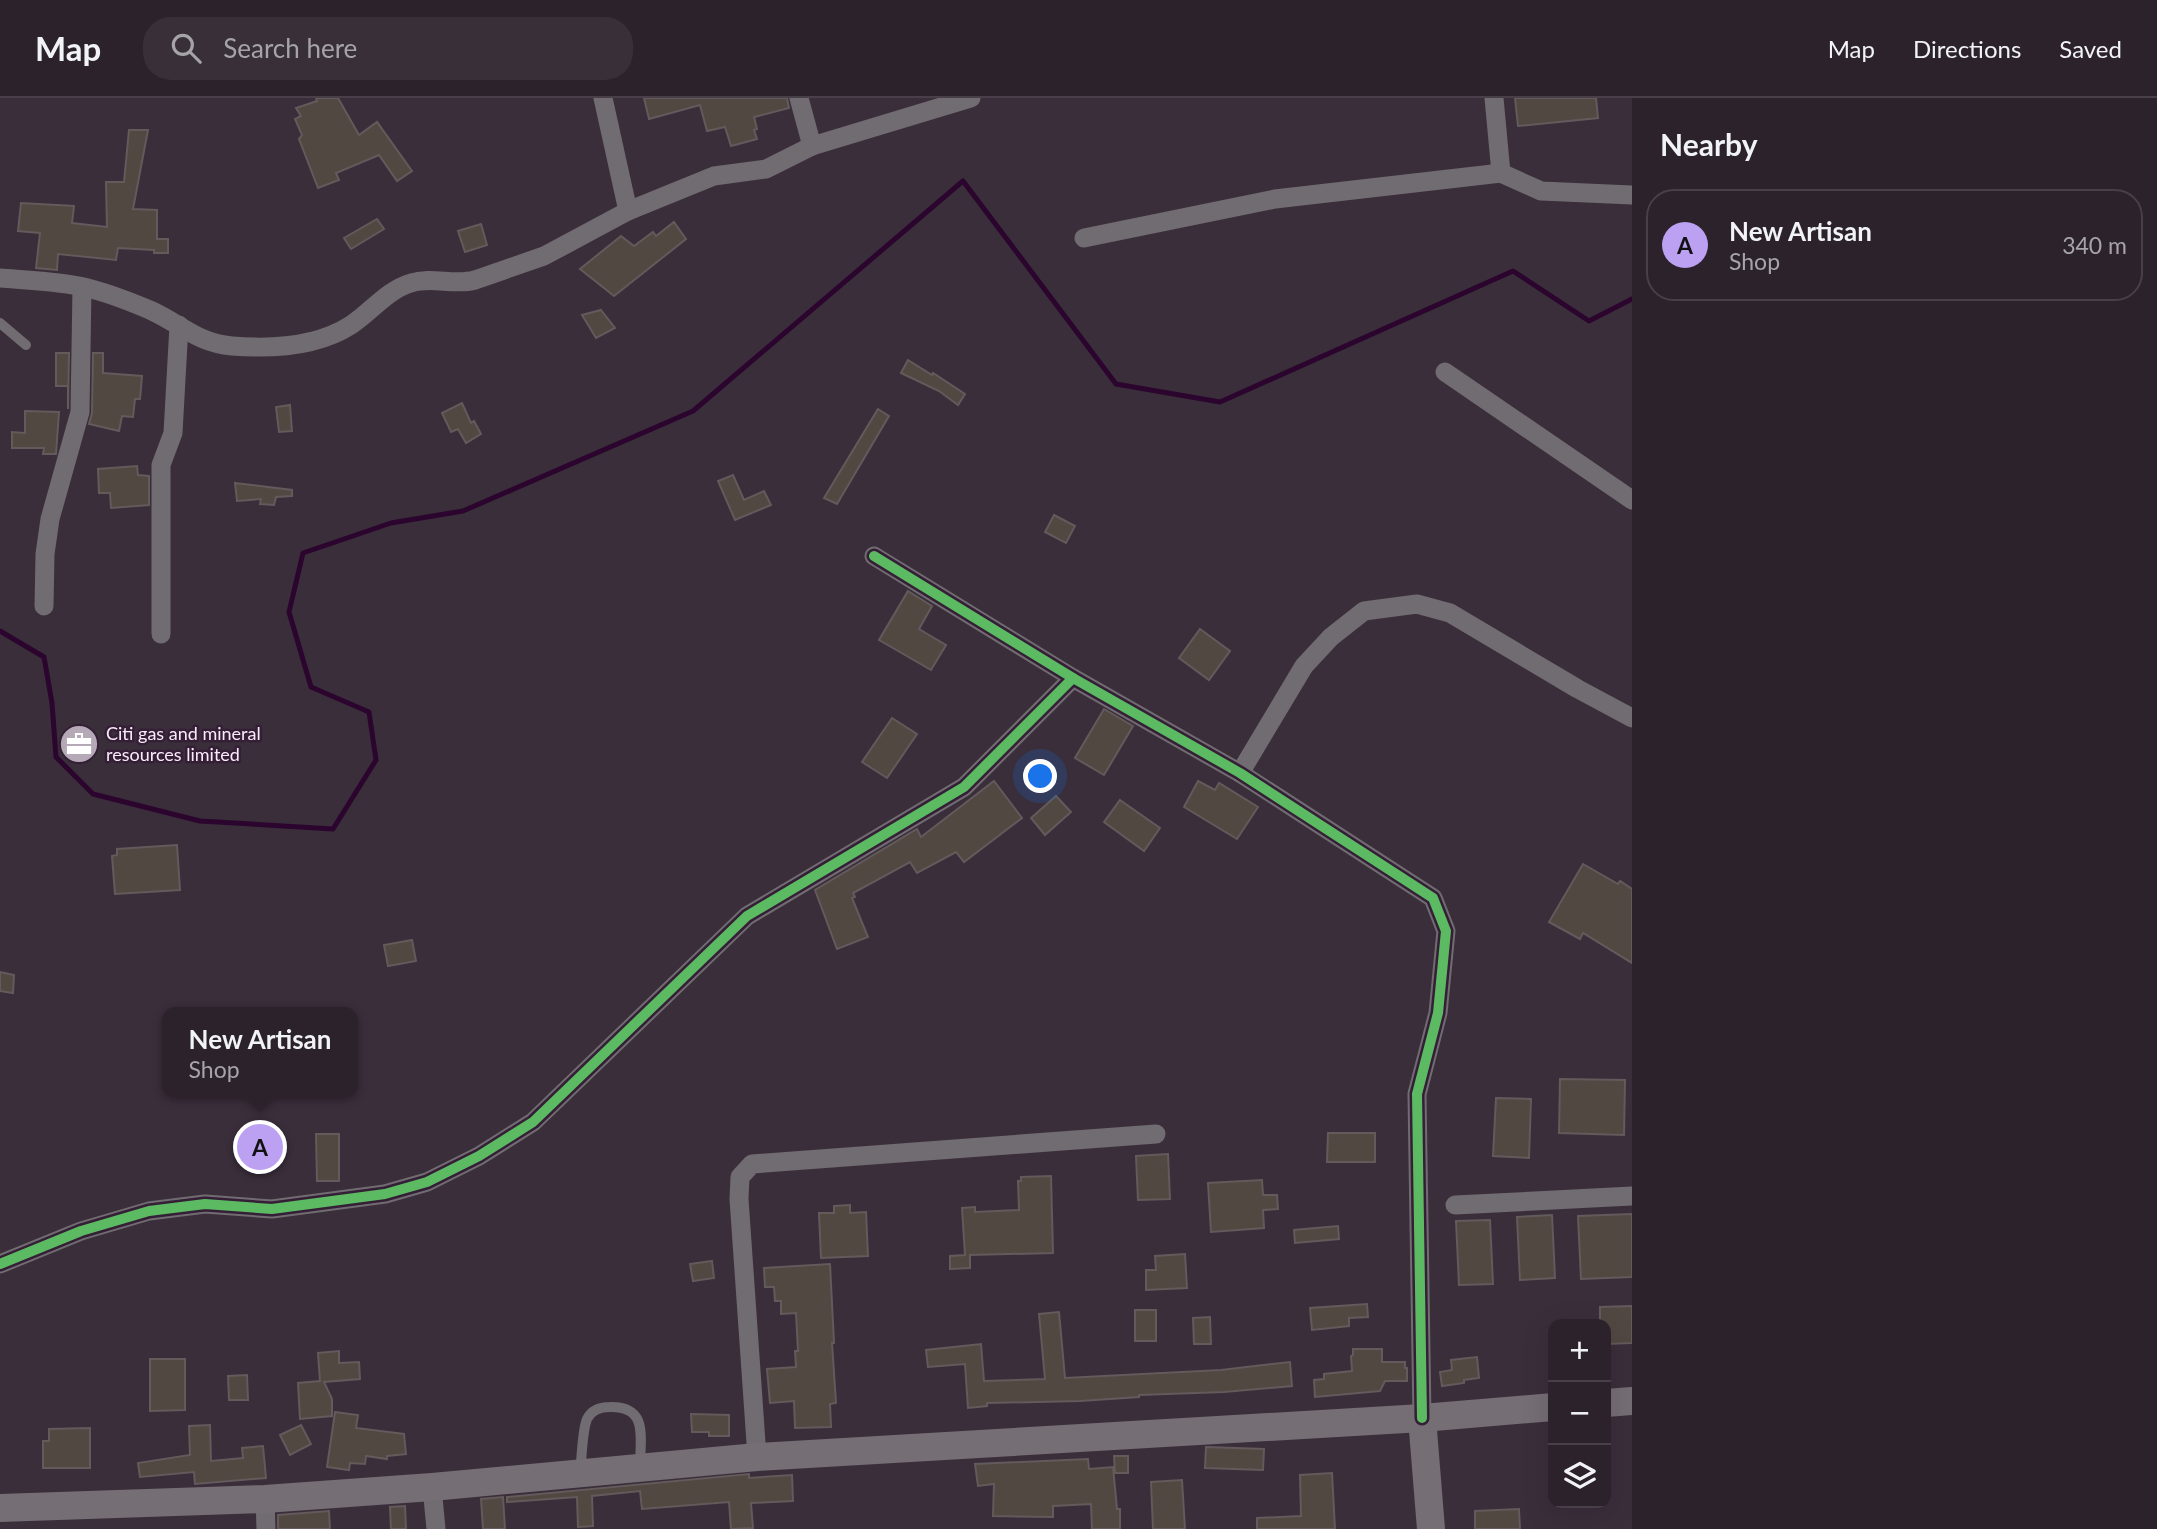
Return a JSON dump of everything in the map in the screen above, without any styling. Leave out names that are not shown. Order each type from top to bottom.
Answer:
[{"type":"main road","points":[[1611,1403],[1632,1401]]},
{"type":"main road","points":[[0,1508],[265,1499],[757,1458],[1422,1418],[1548,1407]]},
{"type":"main road","points":[[1422,1418],[1431,1529]]},
{"type":"street","points":[[603,98],[628,211]]},
{"type":"street","points":[[799,98],[812,146]]},
{"type":"street","points":[[0,278],[82,287],[150,310],[201,340],[231,346],[273,347],[325,338],[350,326],[395,290],[410,283],[421,280],[465,283],[475,280],[544,256],[628,211],[714,176],[766,169],[812,146],[971,98]]},
{"type":"street","points":[[1494,98],[1501,173]]},
{"type":"street","points":[[1084,238],[1275,199],[1501,173],[1541,191],[1632,195]]},
{"type":"street","points":[[44,606],[45,554],[51,519],[80,412],[82,287]]},
{"type":"street","points":[[160,634],[161,465],[173,433],[179,326]]},
{"type":"street","points":[[1445,372],[1632,500]]},
{"type":"street","points":[[874,556],[1073,678],[1240,773],[1433,898],[1446,931],[1438,1013],[1417,1094],[1422,1418]]},
{"type":"street","points":[[1240,773],[1304,666],[1331,637],[1364,611],[1418,604],[1450,613],[1632,718]]},
{"type":"street","points":[[0,1264],[81,1231],[149,1211],[205,1205],[272,1209],[385,1194],[427,1182],[479,1156],[533,1122],[747,916],[964,787],[1073,678]]},
{"type":"street","points":[[757,1458],[739,1199],[740,1177],[752,1164],[1156,1134]]},
{"type":"street","points":[[1455,1205],[1632,1196]]},
{"type":"street","points":[[432,1487],[436,1529]]},
{"type":"street","points":[[265,1499],[266,1529]]},
{"type":"lane","points":[[0,323],[26,345]]},
{"type":"lane","points":[[580,1473],[586,1420],[600,1407],[624,1407],[637,1417],[640,1468]]},
{"type":"building","points":[[316,98],[338,98],[359,135],[377,122],[412,171],[397,181],[379,155],[336,173],[339,180],[318,188],[299,139],[302,135],[295,119],[301,116],[296,108],[317,101]]},
{"type":"building","points":[[644,98],[787,98],[789,108],[754,117],[757,139],[731,146],[725,127],[707,131],[700,105],[649,119]]},
{"type":"building","points":[[1515,98],[1596,98],[1598,118],[1518,126]]},
{"type":"building","points":[[129,130],[148,130],[133,209],[157,210],[157,239],[168,239],[168,253],[118,248],[116,260],[58,254],[57,270],[36,268],[40,233],[18,231],[21,203],[74,206],[72,223],[107,227],[106,182],[124,182]]},
{"type":"building","points":[[377,219],[384,229],[351,249],[344,238]]},
{"type":"building","points":[[674,222],[686,239],[614,296],[580,269],[621,236],[634,246],[653,232],[656,236]]},
{"type":"building","points":[[481,224],[487,245],[465,252],[458,231]]},
{"type":"building","points":[[601,310],[615,328],[596,338],[582,315]]},
{"type":"building","points":[[56,353],[69,353],[68,409],[68,386],[56,386]]},
{"type":"building","points":[[93,353],[103,353],[103,373],[142,376],[140,399],[135,399],[133,417],[122,416],[119,431],[89,424],[92,413]]},
{"type":"building","points":[[908,360],[965,394],[958,405],[939,391],[901,373]]},
{"type":"building","points":[[462,403],[471,423],[474,421],[481,434],[466,443],[458,429],[451,432],[442,413]]},
{"type":"building","points":[[290,405],[292,431],[279,432],[276,407]]},
{"type":"building","points":[[878,409],[889,416],[837,504],[824,498]]},
{"type":"building","points":[[25,411],[59,412],[56,454],[43,454],[44,448],[12,448],[12,432],[25,433]]},
{"type":"building","points":[[137,466],[138,475],[149,476],[149,505],[111,508],[110,493],[99,493],[98,469]]},
{"type":"building","points":[[733,475],[744,500],[764,491],[771,505],[735,520],[718,481]]},
{"type":"building","points":[[235,483],[292,490],[292,496],[276,497],[274,505],[260,504],[261,499],[237,501]]},
{"type":"building","points":[[1054,515],[1075,526],[1066,543],[1045,532]]},
{"type":"building","points":[[908,591],[932,606],[919,629],[946,645],[931,670],[879,640]]},
{"type":"building","points":[[1200,629],[1230,651],[1209,680],[1179,658]]},
{"type":"building","points":[[1104,709],[1133,726],[1104,775],[1075,758]]},
{"type":"building","points":[[892,718],[917,734],[887,778],[862,762]]},
{"type":"building","points":[[994,781],[1022,818],[964,862],[956,852],[917,873],[910,862],[853,893],[855,897],[852,898],[868,937],[837,949],[815,890],[917,829],[921,837]]},
{"type":"building","points":[[1198,781],[1215,790],[1219,783],[1258,807],[1237,839],[1184,807]]},
{"type":"building","points":[[1056,796],[1071,812],[1045,835],[1031,818]]},
{"type":"building","points":[[1120,800],[1160,828],[1144,851],[1104,822]]},
{"type":"building","points":[[177,845],[180,890],[115,894],[112,856],[117,855],[117,849]]},
{"type":"building","points":[[1583,864],[1632,889],[1632,963],[1583,933],[1580,939],[1549,922]]},
{"type":"building","points":[[412,940],[416,961],[388,966],[384,945]]},
{"type":"building","points":[[0,972],[14,975],[13,993],[0,991]]},
{"type":"building","points":[[1560,1079],[1625,1080],[1624,1135],[1559,1133]]},
{"type":"building","points":[[1496,1098],[1531,1099],[1529,1158],[1493,1156]]},
{"type":"building","points":[[1328,1133],[1375,1133],[1375,1162],[1327,1162]]},
{"type":"building","points":[[316,1134],[339,1134],[339,1181],[317,1181]]},
{"type":"building","points":[[1168,1154],[1170,1199],[1138,1200],[1136,1156]]},
{"type":"building","points":[[1051,1176],[1053,1253],[970,1255],[970,1268],[950,1269],[950,1256],[965,1255],[962,1208],[975,1207],[975,1212],[1019,1210],[1018,1181],[1021,1181],[1021,1177]]},
{"type":"building","points":[[1262,1180],[1263,1195],[1277,1195],[1278,1209],[1263,1210],[1264,1228],[1211,1232],[1208,1183]]},
{"type":"building","points":[[850,1205],[850,1213],[866,1212],[868,1256],[821,1258],[819,1213],[834,1213],[834,1206]]},
{"type":"building","points":[[1632,1214],[1632,1277],[1581,1279],[1578,1216]]},
{"type":"building","points":[[1552,1215],[1555,1278],[1520,1280],[1517,1217]]},
{"type":"building","points":[[1490,1220],[1493,1284],[1459,1285],[1456,1221]]},
{"type":"building","points":[[1338,1226],[1339,1239],[1295,1243],[1294,1230]]},
{"type":"building","points":[[1185,1254],[1187,1288],[1146,1290],[1146,1270],[1156,1270],[1155,1256]]},
{"type":"building","points":[[712,1261],[714,1278],[693,1281],[690,1264]]},
{"type":"building","points":[[830,1264],[836,1403],[830,1404],[831,1427],[795,1428],[794,1401],[770,1403],[767,1369],[796,1367],[796,1313],[781,1314],[781,1301],[775,1301],[774,1287],[765,1287],[764,1268]]},
{"type":"building","points":[[1367,1304],[1368,1317],[1349,1318],[1349,1326],[1312,1330],[1310,1308]]},
{"type":"building","points":[[1632,1306],[1632,1343],[1611,1344],[1611,1319],[1600,1319],[1600,1307]]},
{"type":"building","points":[[1135,1310],[1156,1310],[1156,1341],[1135,1341]]},
{"type":"building","points":[[1059,1312],[1065,1378],[1221,1370],[1290,1362],[1292,1386],[1080,1401],[987,1403],[987,1406],[968,1408],[965,1364],[928,1367],[926,1350],[981,1344],[984,1381],[1045,1379],[1039,1314]]},
{"type":"building","points":[[1210,1317],[1211,1344],[1194,1344],[1193,1318]]},
{"type":"building","points":[[1353,1349],[1382,1349],[1382,1362],[1405,1362],[1407,1381],[1385,1381],[1380,1391],[1315,1397],[1314,1380],[1324,1379],[1324,1374],[1352,1371]]},
{"type":"building","points":[[339,1351],[339,1363],[359,1362],[360,1379],[324,1382],[332,1399],[332,1416],[300,1419],[298,1383],[320,1381],[318,1353]]},
{"type":"building","points":[[1477,1357],[1479,1378],[1442,1386],[1440,1372],[1452,1370],[1451,1360]]},
{"type":"building","points":[[150,1359],[185,1359],[185,1410],[150,1411]]},
{"type":"building","points":[[247,1375],[248,1400],[229,1400],[228,1376]]},
{"type":"building","points":[[335,1412],[358,1415],[356,1428],[404,1434],[406,1454],[387,1456],[387,1459],[366,1456],[365,1464],[350,1463],[349,1470],[327,1467]]},
{"type":"building","points":[[691,1414],[729,1415],[729,1436],[709,1436],[709,1432],[692,1432]]},
{"type":"building","points":[[210,1425],[211,1461],[243,1458],[242,1448],[263,1446],[266,1478],[195,1484],[194,1472],[140,1477],[138,1463],[190,1455],[189,1426]]},
{"type":"building","points":[[301,1425],[311,1444],[290,1455],[280,1435]]},
{"type":"building","points":[[90,1428],[90,1468],[43,1468],[43,1441],[49,1441],[49,1429]]},
{"type":"building","points":[[1206,1447],[1264,1449],[1263,1470],[1205,1468]]},
{"type":"building","points":[[1114,1456],[1128,1456],[1128,1473],[1115,1473]]},
{"type":"building","points":[[1088,1459],[1089,1469],[1113,1467],[1117,1509],[1120,1509],[1120,1529],[1092,1529],[1091,1504],[1053,1506],[1053,1517],[993,1516],[994,1484],[978,1486],[975,1464]]},
{"type":"building","points":[[1332,1473],[1335,1529],[1257,1529],[1257,1518],[1301,1516],[1300,1475]]},
{"type":"building","points":[[749,1474],[749,1478],[792,1475],[793,1501],[751,1503],[753,1528],[731,1529],[729,1502],[642,1509],[640,1491],[592,1496],[593,1526],[578,1527],[577,1497],[507,1502],[507,1497]]},
{"type":"building","points":[[1182,1480],[1185,1529],[1153,1529],[1151,1482]]},
{"type":"building","points":[[503,1497],[505,1529],[483,1529],[481,1499]]},
{"type":"building","points":[[405,1506],[406,1529],[391,1529],[390,1507]]},
{"type":"building","points":[[1519,1509],[1520,1529],[1475,1529],[1475,1511]]},
{"type":"building","points":[[329,1511],[330,1529],[278,1529],[278,1515]]},
{"type":"waterway","points":[[0,631],[44,657],[52,703],[56,757],[93,794],[200,821],[333,829],[376,760],[369,712],[311,687],[289,612],[303,553],[391,523],[463,511],[693,411],[963,181],[1116,384],[1220,402],[1513,271],[1589,321],[1632,299]]},
{"type":"cycle path","points":[[874,556],[1073,678],[1240,773],[1433,898],[1446,931],[1438,1013],[1417,1094],[1422,1418]]},
{"type":"cycle path","points":[[0,1264],[81,1231],[149,1211],[205,1204],[272,1209],[385,1194],[427,1182],[479,1156],[533,1122],[747,916],[964,787],[1073,678]]},
{"type":"place","name":"Citi gas and mineral resources limited","points":[[79,744]]},
{"type":"place","name":"New Artisan","points":[[260,1147]]}]
